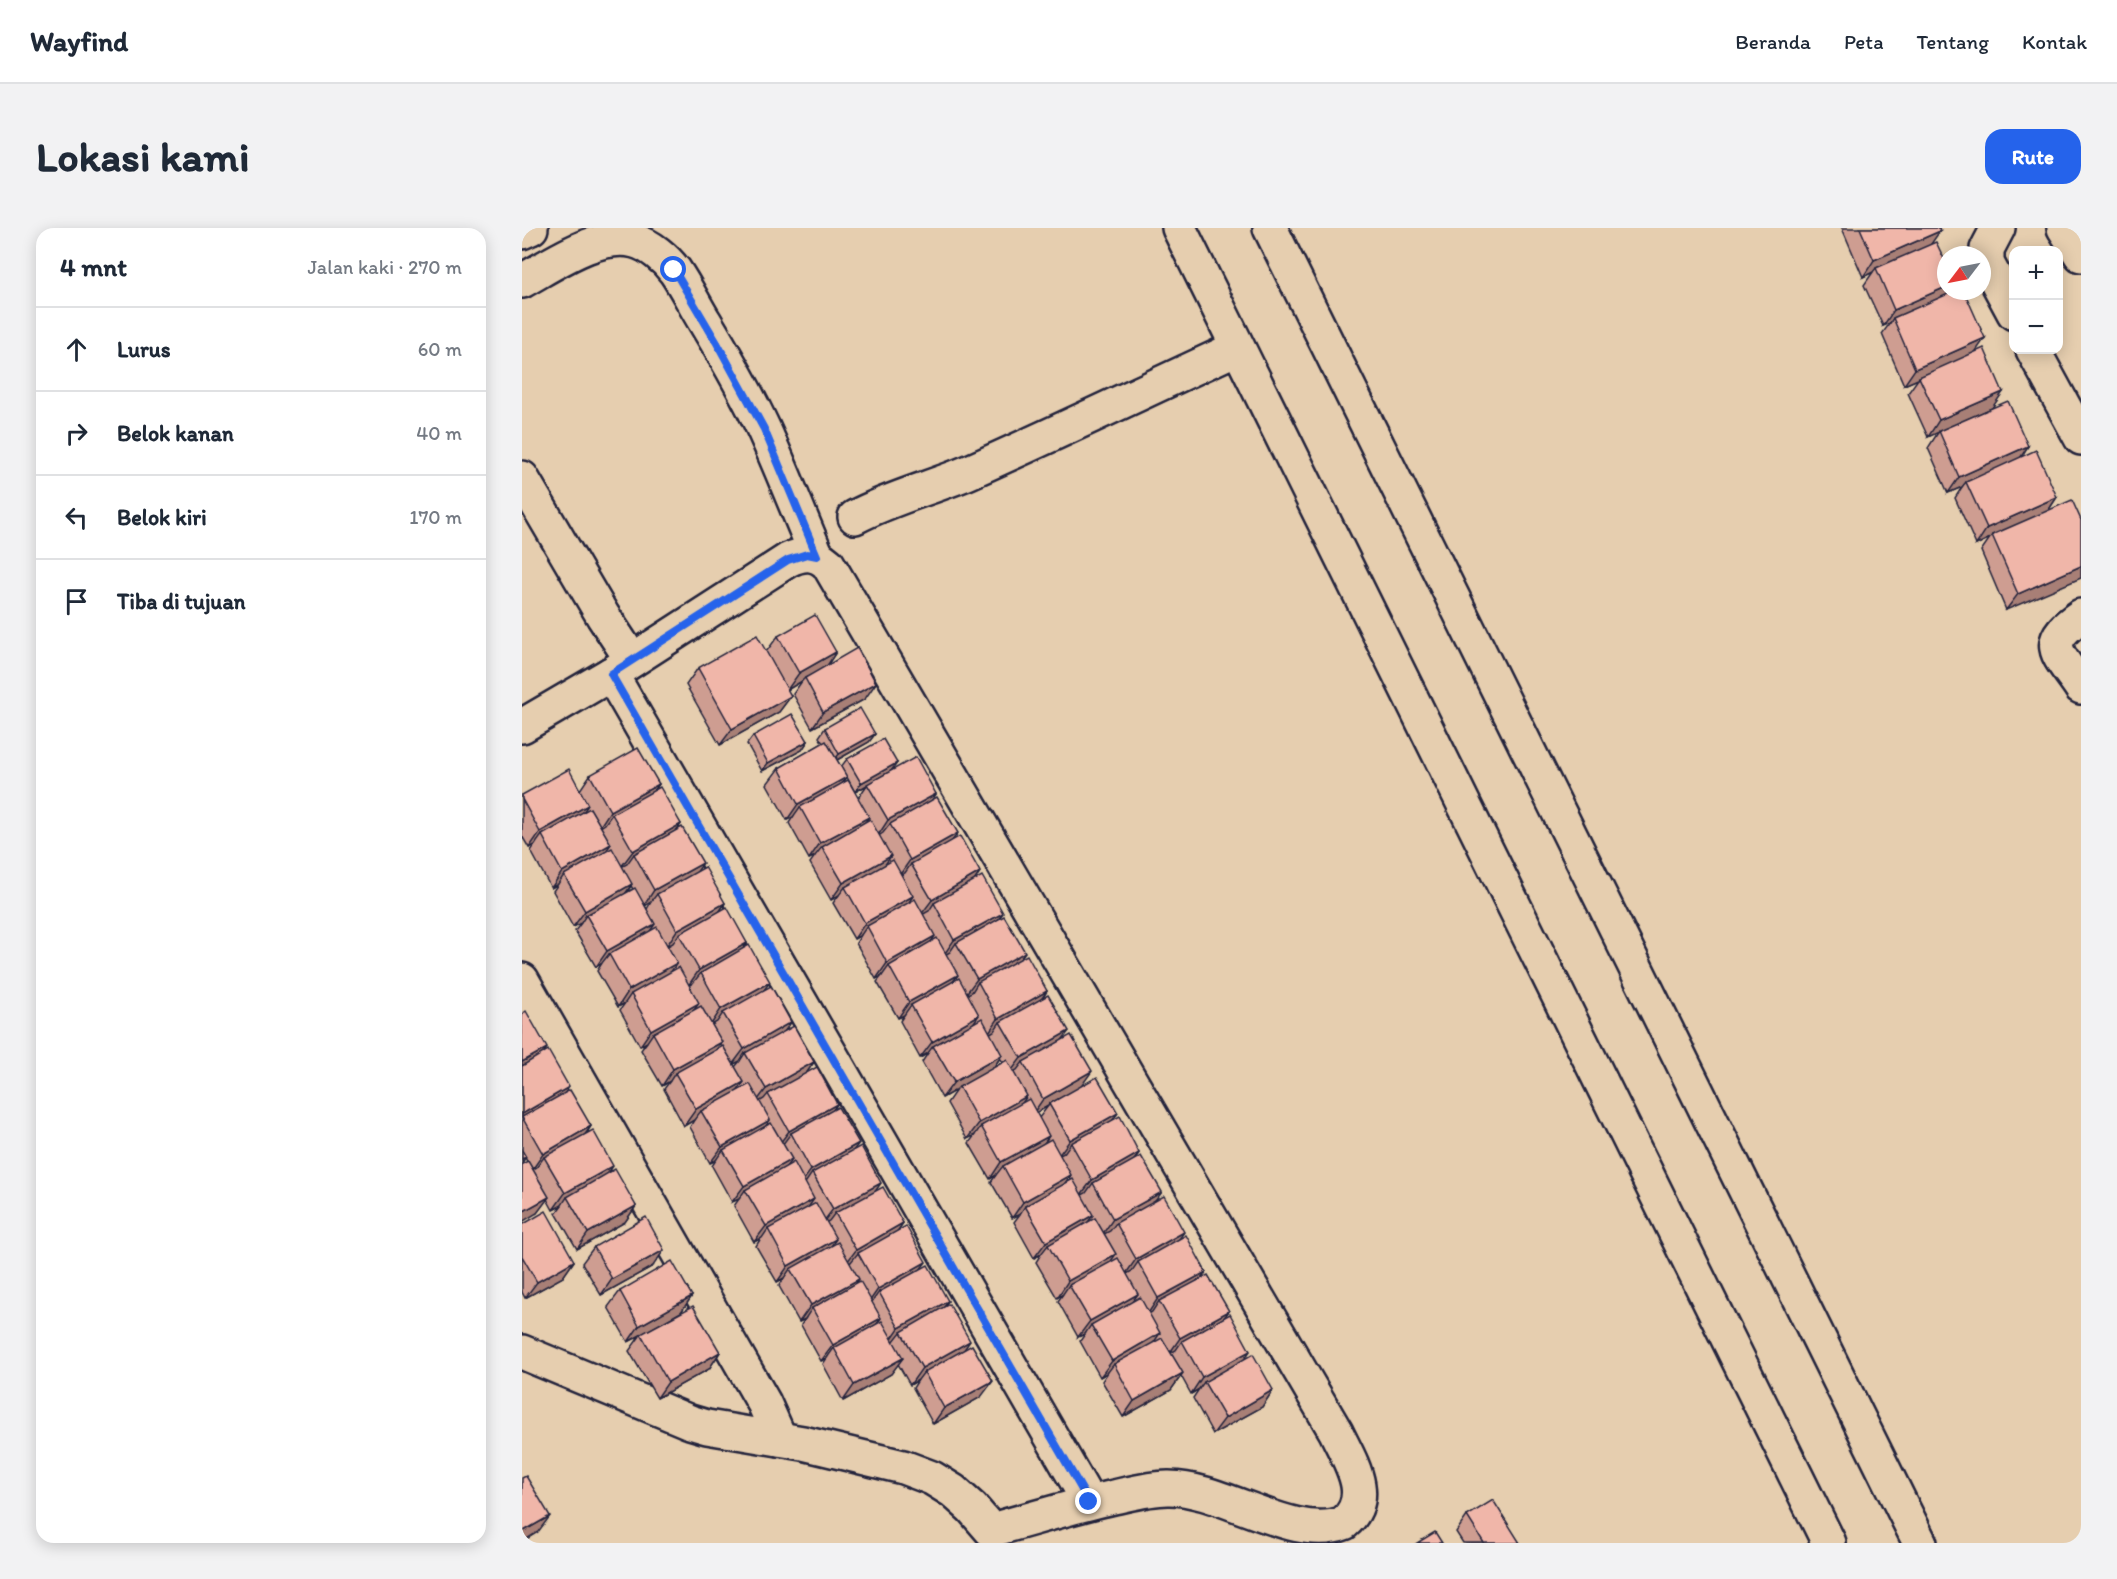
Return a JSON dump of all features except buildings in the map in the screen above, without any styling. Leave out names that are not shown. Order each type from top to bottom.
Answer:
[{"type":"street","points":[[522,232],[531,228]]},
{"type":"street","points":[[1179,228],[1828,1543]]},
{"type":"street","points":[[1270,228],[1920,1543]]},
{"type":"street","points":[[1998,228],[1987,249],[1987,263],[2009,305]]},
{"type":"street","points":[[2064,228],[2081,255]]},
{"type":"street","points":[[522,281],[582,249],[611,240],[634,241],[644,244],[657,253],[674,270],[681,281],[764,429],[817,556]]},
{"type":"street","points":[[855,517],[873,507],[946,482],[1238,348]]},
{"type":"street","points":[[2035,354],[2081,438]]},
{"type":"street","points":[[522,478],[603,616],[622,667],[1089,1502]]},
{"type":"street","points":[[522,726],[622,667],[788,560],[807,554],[817,556],[828,564],[1336,1432],[1358,1482],[1359,1502],[1342,1524],[1321,1534],[1306,1535],[1277,1527],[1197,1493],[1181,1489],[1145,1490],[1089,1502],[993,1537],[964,1500],[932,1478],[903,1467],[780,1439],[706,1427],[522,1352]]},
{"type":"street","points":[[2081,616],[2066,626],[2055,644],[2081,687]]},
{"type":"street","points":[[522,980],[764,1403],[780,1439]]},
{"type":"route","points":[[674,270],[764,429],[817,556],[807,554],[788,560],[611,674],[1089,1502]]}]
